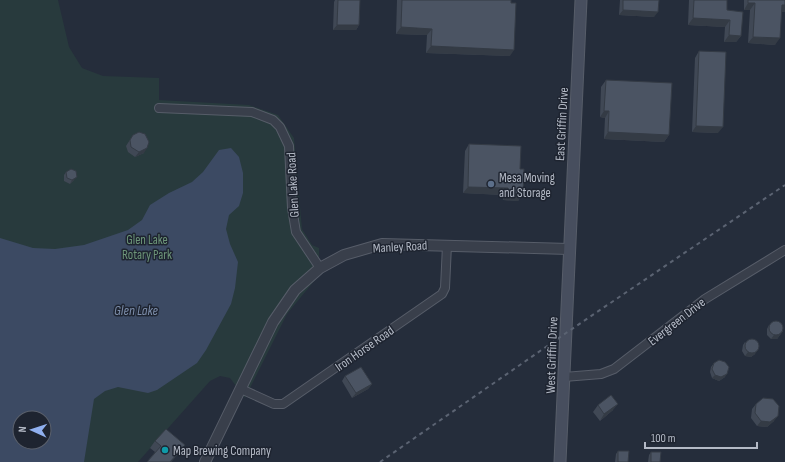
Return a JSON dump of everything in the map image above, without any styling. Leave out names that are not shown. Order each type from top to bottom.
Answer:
[{"type":"main road","name":"East Griffin Drive","points":[[569,248],[581,0]]},
{"type":"main road","name":"West Griffin Drive","points":[[560,462],[569,248]]},
{"type":"street","name":"Glen Lake Road","points":[[159,108],[252,112],[273,120],[280,127],[289,146],[292,208],[296,232],[320,268]]},
{"type":"street","name":"Manley Road","points":[[205,462],[280,310],[295,290],[320,268],[344,255],[382,244],[569,248]]},
{"type":"street","name":"Iron Horse Road","points":[[241,389],[274,404],[283,404],[442,294],[445,288],[447,245]]},
{"type":"street","name":"Evergreen Drive","points":[[564,377],[601,374],[614,369],[705,299],[785,250]]},
{"type":"green space","name":"Glen Lake Rotary Park","points":[[0,0],[58,0],[69,47],[82,68],[103,76],[159,78],[159,100],[249,105],[278,115],[294,138],[302,229],[312,245],[319,248],[319,275],[287,314],[245,398],[230,378],[220,376],[210,381],[138,462],[0,462]]},
{"type":"water","name":"Glen Lake","points":[[231,148],[239,157],[243,173],[243,193],[239,206],[229,215],[226,229],[230,244],[238,262],[235,288],[231,304],[206,350],[197,363],[157,390],[148,393],[118,387],[105,391],[94,399],[84,462],[0,462],[0,238],[33,248],[55,249],[84,245],[128,230],[142,220],[150,205],[169,193],[192,182],[203,172],[219,150]]},
{"type":"building","points":[[338,0],[360,0],[359,25],[337,25]]},
{"type":"building","points":[[402,0],[511,0],[511,3],[516,3],[514,50],[431,46],[432,29],[401,27]]},
{"type":"building","points":[[623,0],[659,0],[658,12],[623,10]]},
{"type":"building","points":[[694,0],[727,0],[727,10],[743,12],[741,36],[729,35],[730,20],[693,18]]},
{"type":"building","points":[[748,0],[785,0],[785,5],[782,5],[780,38],[753,37],[755,3],[748,3]]},
{"type":"building","points":[[699,51],[726,52],[723,127],[696,126]]},
{"type":"building","points":[[606,80],[672,83],[669,135],[608,132],[609,111],[604,111]]},
{"type":"building","points":[[139,132],[145,134],[149,142],[147,148],[139,152],[131,147],[130,140],[133,135]]},
{"type":"building","name":"Mesa Moving and Storage","points":[[469,144],[521,146],[520,169],[524,169],[523,194],[508,194],[508,188],[468,187]]},
{"type":"building","points":[[71,169],[76,171],[77,177],[72,180],[67,178],[66,172]]},
{"type":"building","points":[[773,321],[779,321],[783,325],[783,331],[779,335],[773,335],[769,331],[769,325]]},
{"type":"building","points":[[749,339],[755,339],[759,343],[759,349],[755,353],[749,353],[745,349],[745,343]]},
{"type":"building","points":[[719,360],[725,362],[729,367],[727,374],[721,377],[715,375],[712,369],[714,363]]},
{"type":"building","points":[[361,367],[372,384],[356,393],[345,376]]},
{"type":"building","points":[[611,395],[618,404],[604,414],[598,405]]},
{"type":"building","points":[[763,398],[773,399],[779,406],[778,416],[770,422],[761,421],[755,413],[756,404]]},
{"type":"building","name":"Map Brewing Company","points":[[166,429],[185,445],[170,462],[147,462],[161,446],[155,441]]},
{"type":"building","points":[[618,451],[629,451],[628,462],[618,462]]},
{"type":"building","points":[[651,452],[661,452],[660,462],[651,462]]},
{"type":"railway","points":[[380,462],[566,333],[785,185]]},
{"type":"place","name":"Mesa Moving and Storage","points":[[491,184]]},
{"type":"place","name":"Map Brewing Company","points":[[165,450]]}]
